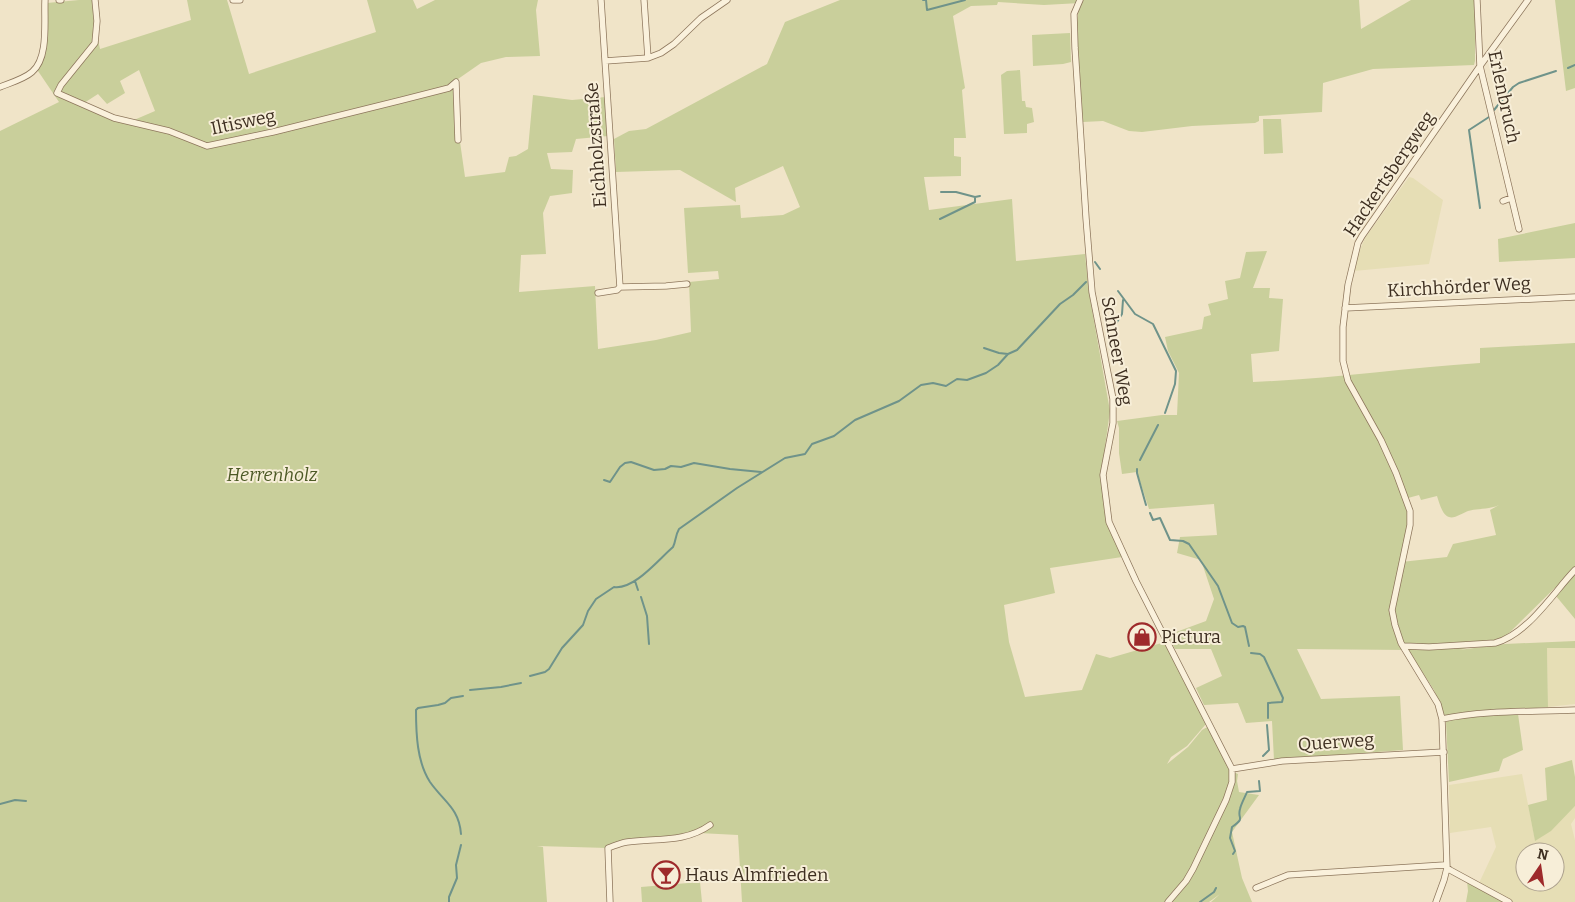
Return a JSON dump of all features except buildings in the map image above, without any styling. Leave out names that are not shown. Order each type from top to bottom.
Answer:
[{"type":"street","points":[[0,87],[32,73],[38,65],[44,47],[45,0]]},
{"type":"street","name":"Iltisweg","points":[[95,0],[97,21],[95,43],[61,84],[57,93],[114,118],[169,131],[207,146],[273,132],[449,88],[456,82],[458,140]]},
{"type":"street","points":[[233,0],[240,0]]},
{"type":"street","name":"Eichholzstraße","points":[[601,0],[620,287]]},
{"type":"street","points":[[644,0],[648,58]]},
{"type":"street","points":[[605,61],[648,58],[661,53],[668,49],[701,18],[727,0]]},
{"type":"street","name":"Schneer Weg","points":[[1080,0],[1074,14],[1074,48],[1091,280],[1114,412],[1103,475],[1109,522],[1136,581],[1232,769]]},
{"type":"street","name":"Erlenbruch","points":[[1477,0],[1480,66],[1519,229]]},
{"type":"street","name":"Hackertsbergweg","points":[[1436,902],[1447,868],[1442,719],[1438,704],[1398,636],[1392,610],[1410,526],[1410,511],[1381,440],[1348,381],[1343,361],[1343,327],[1348,285],[1358,243],[1528,0]]},
{"type":"street","points":[[1502,201],[1511,198]]},
{"type":"street","points":[[598,293],[617,290],[620,287],[687,284]]},
{"type":"street","name":"Kirchhörder Weg","points":[[1345,308],[1575,296]]},
{"type":"street","points":[[1404,646],[1429,647],[1495,643],[1504,640],[1528,622],[1575,570]]},
{"type":"street","points":[[1442,719],[1482,714],[1575,710]]},
{"type":"street","name":"Querweg","points":[[1232,769],[1282,761],[1444,752]]},
{"type":"street","points":[[1168,902],[1186,881],[1201,853],[1226,800],[1232,782],[1232,769]]},
{"type":"street","points":[[610,902],[608,848],[625,842],[683,837],[699,833],[710,825]]},
{"type":"street","points":[[1256,888],[1288,875],[1444,865],[1509,902]]},
{"type":"shaded area","points":[[1409,177],[1443,200],[1429,264],[1354,271],[1365,238]]},
{"type":"shaded area","points":[[1547,648],[1575,648],[1575,704],[1548,707]]},
{"type":"shaded area","points":[[1522,774],[1535,840],[1575,806],[1575,818],[1571,824],[1575,840],[1575,902],[1512,902],[1479,883],[1496,847],[1491,827],[1450,833],[1449,785]]},
{"type":"green space","name":"Herrenholz","points":[[92,0],[100,49],[191,20],[187,0],[227,0],[249,74],[376,32],[367,0],[413,0],[417,9],[435,0],[538,0],[536,10],[540,56],[506,57],[481,63],[458,79],[457,98],[460,117],[460,142],[465,177],[505,172],[509,157],[516,156],[528,149],[533,95],[572,100],[606,97],[608,136],[576,139],[572,152],[547,153],[551,169],[573,170],[572,193],[550,196],[543,213],[546,254],[521,255],[519,292],[595,286],[598,349],[656,340],[691,332],[689,282],[719,279],[718,271],[688,273],[684,208],[740,205],[741,218],[783,215],[800,207],[783,166],[735,188],[736,202],[680,170],[616,172],[614,139],[629,131],[646,129],[767,64],[785,22],[840,0],[1359,0],[1361,29],[1411,0],[1475,0],[1474,65],[1373,69],[1323,83],[1322,112],[1259,116],[1259,121],[1255,123],[1192,126],[1142,132],[1129,131],[1103,121],[1083,122],[1076,47],[1080,3],[1044,5],[998,2],[997,5],[971,6],[953,16],[965,88],[962,90],[966,138],[954,138],[954,156],[961,157],[961,176],[924,177],[929,210],[1012,199],[1016,261],[1085,254],[1089,293],[1110,411],[1101,475],[1106,522],[1122,557],[1050,568],[1055,593],[1004,605],[1009,642],[1025,697],[1082,690],[1096,654],[1110,658],[1165,642],[1206,724],[1187,746],[1171,757],[1167,764],[1188,747],[1202,730],[1209,726],[1231,771],[1238,774],[1239,792],[1259,795],[1232,832],[1242,878],[1252,902],[1211,902],[1220,894],[1209,902],[742,902],[738,835],[699,833],[625,842],[608,848],[537,846],[543,847],[547,902],[0,902],[0,131],[59,102],[38,71],[43,59],[47,3]],"holes":[[[139,70],[155,111],[127,123],[81,105],[98,94],[107,104],[125,93],[120,81]]]},
{"type":"green space","points":[[1555,0],[1575,0],[1575,88],[1566,91]]},
{"type":"green space","points":[[1070,33],[1071,62],[1033,66],[1032,35]]},
{"type":"green space","points":[[1020,70],[1022,101],[1025,101],[1026,107],[1032,108],[1034,122],[1027,124],[1027,133],[1004,134],[1001,75],[1007,71]]},
{"type":"green space","points":[[1263,119],[1281,119],[1283,153],[1264,154]]},
{"type":"green space","points":[[1575,223],[1575,258],[1499,262],[1498,239]]},
{"type":"green space","points":[[1267,251],[1253,288],[1270,288],[1269,298],[1283,299],[1279,351],[1251,354],[1253,382],[1480,363],[1480,348],[1575,343],[1575,568],[1503,639],[1459,650],[1505,644],[1575,641],[1575,648],[1547,648],[1548,707],[1445,716],[1434,690],[1408,650],[1297,649],[1321,699],[1400,696],[1403,750],[1274,760],[1272,721],[1246,723],[1238,703],[1204,705],[1196,688],[1222,676],[1211,649],[1175,649],[1168,635],[1206,621],[1214,599],[1201,560],[1177,553],[1180,537],[1217,535],[1214,504],[1149,509],[1137,472],[1122,474],[1117,421],[1177,415],[1179,373],[1168,351],[1165,337],[1202,329],[1204,317],[1211,315],[1208,304],[1228,299],[1225,281],[1240,278],[1246,252]],"holes":[[[1419,495],[1421,500],[1437,496],[1443,511],[1447,516],[1451,517],[1456,517],[1468,511],[1499,505],[1490,510],[1496,535],[1453,544],[1447,557],[1401,562],[1408,526],[1408,498]]]},
{"type":"green space","points":[[1575,572],[1575,619],[1556,596]]},
{"type":"green space","points":[[1518,714],[1523,750],[1503,759],[1499,771],[1449,782],[1446,722],[1457,717]]},
{"type":"green space","points":[[1572,760],[1575,777],[1575,806],[1551,831],[1535,841],[1528,805],[1547,800],[1545,768]]},
{"type":"green space","points":[[1467,881],[1506,902],[1466,902]]},
{"type":"green space","points":[[700,882],[702,902],[642,902],[641,887]]},
{"type":"waterway","points":[[923,0],[926,0],[927,10],[965,0]]},
{"type":"waterway","points":[[1568,68],[1575,65]]},
{"type":"waterway","points":[[1494,110],[1513,87],[1519,83],[1556,71]]},
{"type":"waterway","points":[[1480,208],[1469,130],[1489,117]]},
{"type":"waterway","points":[[941,192],[956,192],[975,197]]},
{"type":"waterway","points":[[940,219],[975,202],[975,197],[980,196]]},
{"type":"waterway","points":[[1095,262],[1100,269]]},
{"type":"waterway","points":[[530,676],[549,669],[562,648],[583,625],[588,611],[596,599],[614,587],[622,587],[638,579],[673,547],[679,529],[737,488],[785,458],[805,454],[812,444],[834,436],[855,420],[899,401],[921,385],[933,383],[946,386],[957,379],[967,380],[986,373],[998,365],[1008,354],[1017,350],[1060,304],[1073,295],[1086,282]]},
{"type":"waterway","points":[[1118,291],[1135,314],[1153,324],[1176,371],[1175,384],[1165,413]]},
{"type":"waterway","points":[[1112,330],[1122,314],[1123,300]]},
{"type":"waterway","points":[[984,348],[1008,354]]},
{"type":"waterway","points":[[1140,460],[1158,425]]},
{"type":"waterway","points":[[604,480],[610,482],[620,467],[625,463],[631,462],[654,470],[665,469],[671,466],[681,467],[694,463],[761,472]]},
{"type":"waterway","points":[[1137,469],[1146,505]]},
{"type":"waterway","points":[[1150,513],[1153,520],[1160,518],[1170,540],[1183,541],[1189,544],[1218,586],[1232,623],[1238,627],[1245,627],[1249,646]]},
{"type":"waterway","points":[[635,581],[638,590]]},
{"type":"waterway","points":[[641,597],[647,616],[649,644]]},
{"type":"waterway","points":[[1251,653],[1260,654],[1264,657],[1283,698],[1282,702],[1268,703],[1268,718]]},
{"type":"waterway","points":[[470,690],[521,683]]},
{"type":"waterway","points":[[461,834],[460,825],[454,811],[430,782],[422,766],[417,738],[416,710],[445,703],[451,698],[463,696]]},
{"type":"waterway","points":[[1263,756],[1269,750],[1267,725]]},
{"type":"waterway","points":[[1233,854],[1235,851],[1230,838],[1232,827],[1240,820],[1239,813],[1247,792],[1260,791],[1259,781]]},
{"type":"waterway","points":[[0,804],[15,800],[26,801]]},
{"type":"waterway","points":[[449,902],[449,897],[457,878],[456,865],[461,845]]},
{"type":"waterway","points":[[1200,902],[1214,892],[1216,888]]},
{"type":"place","name":"Pictura","points":[[1142,637]]},
{"type":"place","name":"Haus Almfrieden","points":[[666,875]]}]
